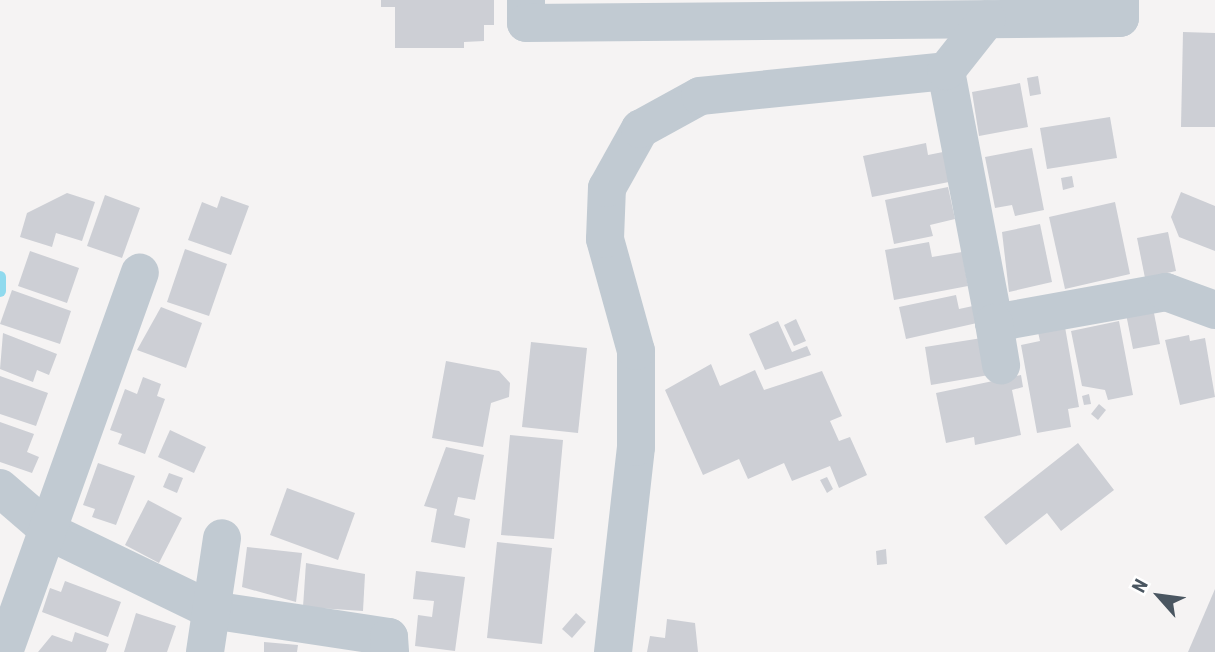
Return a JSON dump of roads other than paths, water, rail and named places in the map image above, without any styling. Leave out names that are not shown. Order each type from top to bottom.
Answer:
[{"type":"street","points":[[526,0],[526,23],[827,11],[986,19],[1120,18],[1120,0]]},
{"type":"street","points":[[613,652],[636,447],[636,351],[605,239],[607,188],[640,129],[700,96],[946,71],[986,19]]},
{"type":"street","points":[[946,71],[1001,365]]},
{"type":"street","points":[[4,652],[52,533],[140,273]]},
{"type":"street","points":[[994,323],[1166,292],[1215,310]]},
{"type":"street","points":[[0,488],[52,533],[211,610],[389,637],[390,652]]},
{"type":"street","points":[[205,652],[222,538]]},
{"type":"waterway","points":[[0,277],[0,291]]}]
